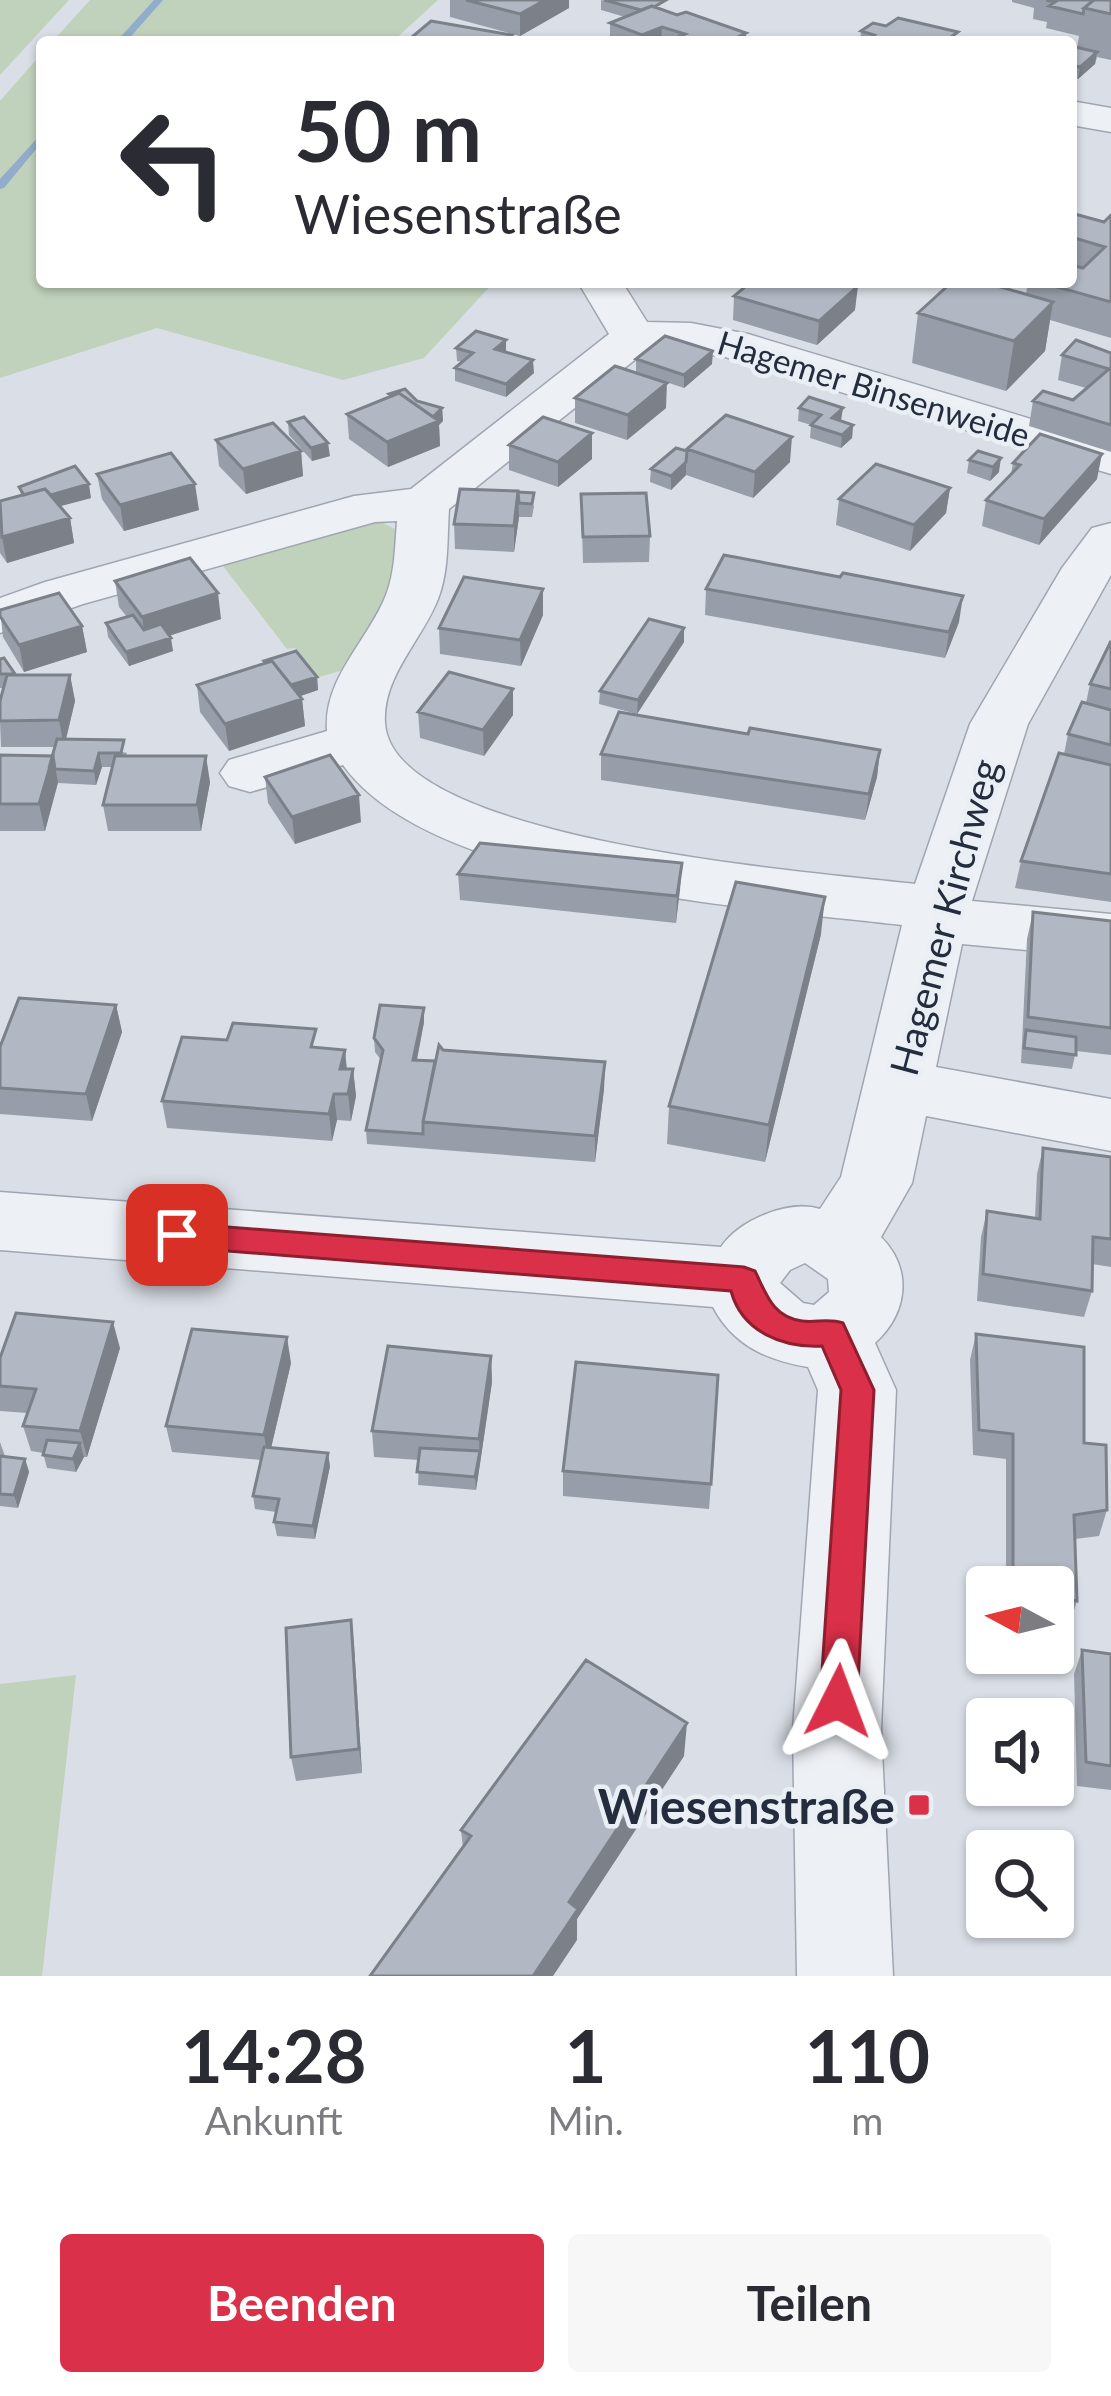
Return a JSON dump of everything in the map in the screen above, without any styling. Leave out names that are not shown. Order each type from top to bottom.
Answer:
[{"type":"street","points":[[1077,114],[1111,120]]},
{"type":"street","points":[[0,617],[64,593],[372,507],[424,504],[634,337],[602,288]]},
{"type":"street","name":"Hagemer Binsenweide","points":[[634,337],[698,335],[1111,459]]},
{"type":"street","points":[[424,504],[414,593],[358,695],[357,741],[377,769],[404,791],[561,856],[1111,936]]},
{"type":"street","name":"Hagemer Kirchweg","points":[[838,1243],[876,1184],[939,909],[999,724],[1081,579],[1111,539]]},
{"type":"street","points":[[250,773],[357,741]]},
{"type":"street","points":[[939,909],[1111,914]]},
{"type":"street","points":[[897,1085],[1111,1125]]},
{"type":"street","points":[[0,1221],[744,1280]]},
{"type":"street","points":[[807,1234],[838,1243],[866,1273],[869,1297],[856,1319],[832,1333],[800,1334],[772,1324],[750,1304],[744,1280],[753,1255],[776,1239],[807,1234]]},
{"type":"street","points":[[832,1333],[857,1390],[838,1729],[845,1976]]},
{"type":"green space","points":[[0,0],[69,0],[0,75]]},
{"type":"green space","points":[[90,0],[438,0],[399,36],[57,36]]},
{"type":"green space","points":[[36,60],[36,288],[488,288],[424,358],[343,380],[157,328],[0,378],[0,101]]},
{"type":"green space","points":[[375,519],[397,530],[400,583],[354,667],[316,678],[295,648],[287,649],[216,557]]},
{"type":"green space","points":[[76,1675],[42,1976],[0,1976],[0,1684]]},
{"type":"building","points":[[466,0],[545,0],[520,14]]},
{"type":"building","points":[[604,0],[666,0],[641,10]]},
{"type":"building","points":[[1046,0],[1094,0],[1083,14],[1049,6],[1055,2]]},
{"type":"building","points":[[1094,0],[1111,0],[1111,14],[1084,8]]},
{"type":"building","points":[[652,6],[677,15],[686,12],[746,33],[680,36],[685,34],[662,27],[642,35],[610,23]]},
{"type":"building","points":[[898,18],[958,32],[952,36],[872,36],[861,31],[873,23],[886,26]]},
{"type":"building","points":[[431,21],[512,35],[511,36],[413,36]]},
{"type":"building","points":[[1077,47],[1097,52],[1080,67]]},
{"type":"building","points":[[1077,215],[1104,222],[1111,215],[1111,302],[1061,288],[1077,288],[1077,266],[1083,268],[1105,247],[1077,239]]},
{"type":"building","points":[[744,288],[856,288],[819,321],[734,296]]},
{"type":"building","points":[[945,288],[1004,288],[1053,302],[1014,341],[918,313]]},
{"type":"building","points":[[476,331],[506,340],[495,349],[533,360],[506,384],[455,368],[473,353],[456,348]]},
{"type":"building","points":[[665,336],[713,351],[684,375],[636,359]]},
{"type":"building","points":[[1076,340],[1111,353],[1111,425],[1033,401],[1043,391],[1073,400],[1109,369],[1062,355]]},
{"type":"building","points":[[615,366],[667,383],[628,415],[575,398]]},
{"type":"building","points":[[405,389],[417,401],[442,408],[433,417],[399,393],[389,394]]},
{"type":"building","points":[[399,393],[439,421],[387,442],[347,414]]},
{"type":"building","points":[[809,397],[843,408],[832,418],[853,425],[842,435],[811,425],[821,415],[799,408]]},
{"type":"building","points":[[726,415],[792,437],[755,472],[687,449]]},
{"type":"building","points":[[304,417],[328,443],[311,448],[288,422]]},
{"type":"building","points":[[543,417],[592,433],[558,462],[509,445]]},
{"type":"building","points":[[273,423],[301,451],[243,469],[216,440]]},
{"type":"building","points":[[1040,434],[1102,454],[1044,519],[986,500],[1020,465],[1013,463]]},
{"type":"building","points":[[676,448],[687,451],[686,462],[671,476],[651,469]]},
{"type":"building","points":[[978,451],[1001,458],[993,467],[969,460]]},
{"type":"building","points":[[171,453],[195,484],[120,505],[97,474]]},
{"type":"building","points":[[876,464],[950,488],[914,525],[839,499]]},
{"type":"building","points":[[75,466],[89,484],[51,495],[45,489],[24,495],[19,487]]},
{"type":"building","points":[[45,489],[70,518],[2,537],[0,501]]},
{"type":"building","points":[[460,489],[518,491],[514,526],[454,524]]},
{"type":"building","points":[[518,492],[534,493],[532,504],[519,503]]},
{"type":"building","points":[[646,493],[650,536],[583,537],[581,494]]},
{"type":"building","points":[[724,555],[963,596],[949,632],[706,589]]},
{"type":"building","points":[[190,558],[218,593],[142,617],[115,581]]},
{"type":"building","points":[[464,577],[543,589],[520,640],[439,628]]},
{"type":"building","points":[[59,593],[82,626],[19,645],[0,610]]},
{"type":"building","points":[[133,615],[144,630],[161,624],[171,638],[126,652],[106,623]]},
{"type":"building","points":[[649,619],[684,628],[638,700],[600,691]]},
{"type":"building","points":[[1111,641],[1111,689],[1090,684]]},
{"type":"building","points":[[296,651],[317,677],[291,685],[272,661],[264,661]]},
{"type":"building","points":[[0,659],[15,674],[0,674]]},
{"type":"building","points":[[272,661],[302,699],[225,724],[197,685]]},
{"type":"building","points":[[449,672],[513,689],[483,730],[418,712]]},
{"type":"building","points":[[7,675],[70,675],[59,720],[0,721]]},
{"type":"building","points":[[1082,702],[1111,710],[1111,745],[1068,734]]},
{"type":"building","points":[[619,712],[880,750],[869,794],[601,754]]},
{"type":"building","points":[[57,739],[124,740],[121,753],[99,753],[94,771],[55,769],[53,756],[49,768]]},
{"type":"building","points":[[1059,753],[1111,765],[1111,874],[1021,861]]},
{"type":"building","points":[[0,755],[53,756],[39,804],[0,804]]},
{"type":"building","points":[[330,755],[359,795],[292,817],[265,777]]},
{"type":"building","points":[[115,756],[206,756],[197,805],[103,805]]},
{"type":"building","points":[[480,843],[682,863],[677,896],[458,874]]},
{"type":"building","points":[[736,882],[825,897],[769,1125],[669,1106]]},
{"type":"building","points":[[1033,912],[1111,921],[1111,1028],[1028,1017]]},
{"type":"building","points":[[19,998],[116,1005],[86,1094],[0,1088],[0,1047]]},
{"type":"building","points":[[380,1005],[424,1008],[413,1060],[435,1061],[423,1134],[366,1130],[383,1050],[374,1038]]},
{"type":"building","points":[[233,1023],[316,1029],[311,1047],[345,1050],[340,1069],[353,1069],[348,1094],[334,1094],[329,1114],[162,1101],[182,1037],[227,1040]]},
{"type":"building","points":[[1026,1030],[1076,1037],[1076,1055],[1024,1048]]},
{"type":"building","points":[[439,1045],[443,1050],[605,1062],[595,1136],[423,1122]]},
{"type":"building","points":[[1043,1148],[1111,1157],[1111,1239],[1093,1237],[1092,1291],[983,1274],[987,1211],[1040,1219]]},
{"type":"building","points":[[16,1313],[113,1322],[80,1431],[23,1426],[36,1389],[0,1386],[0,1358]]},
{"type":"building","points":[[192,1329],[287,1337],[264,1435],[166,1426]]},
{"type":"building","points":[[976,1334],[1084,1347],[1084,1443],[1106,1445],[1107,1510],[1074,1515],[1077,1601],[1074,1566],[1013,1566],[1013,1434],[979,1430]]},
{"type":"building","points":[[388,1346],[491,1356],[479,1439],[372,1431]]},
{"type":"building","points":[[576,1362],[718,1375],[711,1484],[563,1471]]},
{"type":"building","points":[[47,1440],[80,1443],[73,1459],[43,1455]]},
{"type":"building","points":[[264,1447],[328,1453],[313,1526],[274,1522],[279,1499],[253,1496]]},
{"type":"building","points":[[420,1448],[480,1451],[475,1477],[417,1472]]},
{"type":"building","points":[[0,1456],[25,1459],[14,1495],[0,1494]]},
{"type":"building","points":[[351,1620],[359,1749],[291,1757],[286,1628]]},
{"type":"building","points":[[1082,1650],[1111,1654],[1111,1766],[1086,1762]]},
{"type":"building","points":[[586,1660],[687,1723],[569,1902],[578,1909],[533,1976],[370,1976],[471,1836],[461,1830]]},
{"type":"waterway","points":[[126,36],[159,0]]},
{"type":"waterway","points":[[0,186],[36,143]]},
{"type":"place","name":"Wiesenstraße","points":[[919,1805]]},
{"type":"route","points":[[177,1235],[744,1280],[750,1304],[772,1324],[800,1334],[832,1333],[857,1390],[838,1701]]}]
